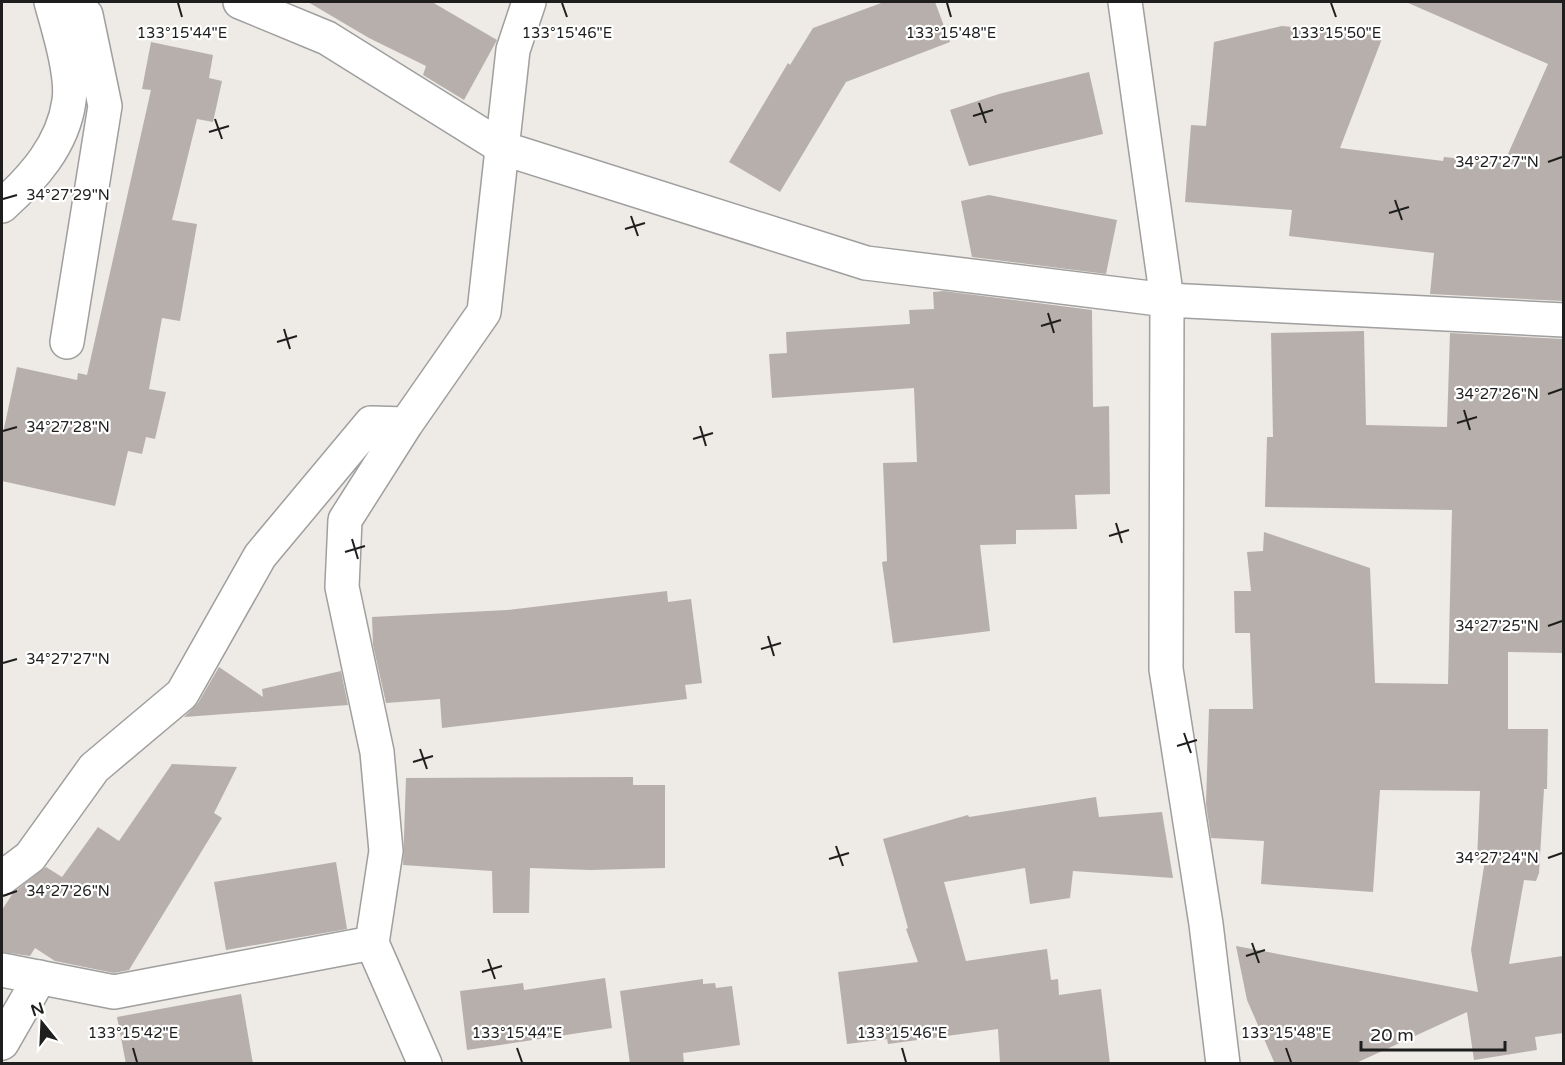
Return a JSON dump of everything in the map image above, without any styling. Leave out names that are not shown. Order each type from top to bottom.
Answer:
[{"type":"street","points":[[2,206],[31,180],[59,138],[70,99],[63,50],[51,2]]},
{"type":"street","points":[[65,2],[86,15],[105,106],[67,342]]},
{"type":"street","points":[[240,2],[327,38],[504,149],[866,263],[1167,300],[1563,320]]},
{"type":"street","points":[[424,1064],[372,943],[386,851],[376,752],[342,587],[345,520],[406,424],[484,312],[504,149],[513,51],[529,2]]},
{"type":"street","points":[[1125,2],[1167,300],[1167,669],[1206,924],[1223,1064]]},
{"type":"street","points":[[2,878],[30,857],[94,768],[183,694],[260,556],[371,423],[406,424]]},
{"type":"street","points":[[2,970],[114,992],[372,943]]},
{"type":"street","points":[[2,1042],[40,977]]},
{"type":"building","points":[[308,2],[432,2],[497,40],[464,100],[423,75],[426,66],[369,38]]},
{"type":"building","points":[[884,2],[935,2],[950,42],[846,82],[780,192],[729,162],[788,63],[790,65],[813,28]]},
{"type":"building","points":[[1406,2],[1563,2],[1563,301],[1430,294],[1434,253],[1289,236],[1292,210],[1185,202],[1191,125],[1206,126],[1214,42],[1282,26],[1383,36],[1340,148],[1443,161],[1444,157],[1504,163],[1548,64]]},
{"type":"building","points":[[151,42],[213,55],[209,78],[222,81],[213,122],[197,119],[172,220],[197,224],[180,321],[162,318],[149,389],[166,392],[155,439],[146,437],[142,454],[128,451],[115,506],[2,481],[2,438],[17,367],[77,380],[78,373],[87,375],[151,90],[142,89]]},
{"type":"building","points":[[1089,72],[1103,134],[969,166],[950,110],[999,94]]},
{"type":"building","points":[[989,195],[1117,220],[1106,274],[972,257],[961,201]]},
{"type":"building","points":[[944,291],[1092,310],[1093,407],[1109,406],[1110,494],[1075,495],[1077,529],[1016,530],[1016,544],[980,545],[990,631],[893,643],[882,562],[887,561],[883,463],[917,462],[914,388],[772,398],[769,354],[787,353],[786,332],[910,324],[909,310],[934,309],[933,292]]},
{"type":"building","points":[[1364,331],[1366,425],[1447,427],[1450,333],[1563,339],[1563,653],[1508,652],[1508,729],[1548,729],[1547,789],[1544,789],[1539,873],[1536,881],[1524,880],[1509,964],[1563,956],[1563,1033],[1535,1037],[1537,1050],[1474,1060],[1467,1012],[1354,1064],[1275,1064],[1247,1000],[1236,946],[1478,992],[1471,950],[1485,860],[1477,860],[1480,791],[1380,790],[1373,892],[1261,884],[1264,841],[1211,838],[1206,804],[1209,709],[1253,709],[1250,633],[1235,633],[1234,591],[1251,591],[1247,552],[1263,551],[1264,532],[1370,568],[1375,683],[1448,684],[1452,510],[1265,507],[1267,437],[1273,437],[1271,333]]},
{"type":"building","points":[[667,591],[668,602],[691,599],[702,683],[685,685],[687,699],[442,728],[440,699],[386,703],[373,645],[372,617],[507,610]]},
{"type":"building","points":[[219,667],[263,697],[262,689],[341,671],[348,705],[184,717],[198,703]]},
{"type":"building","points":[[172,764],[237,767],[214,813],[222,818],[129,970],[114,973],[55,961],[35,948],[30,956],[2,952],[2,910],[13,893],[46,867],[62,877],[98,827],[119,841]]},
{"type":"building","points":[[633,777],[633,785],[665,785],[665,868],[590,870],[530,868],[529,913],[493,913],[492,871],[403,865],[406,778]]},
{"type":"building","points":[[1096,797],[1099,817],[1162,812],[1173,878],[1073,871],[1070,898],[1030,904],[1025,868],[944,882],[966,961],[1047,949],[1051,980],[1058,979],[1059,995],[1101,989],[1110,1064],[1000,1064],[998,1029],[888,1044],[887,1039],[847,1044],[838,972],[918,962],[906,929],[908,928],[883,839],[968,815],[969,817]]},
{"type":"building","points":[[336,862],[347,929],[226,950],[214,882]]},
{"type":"building","points":[[605,978],[612,1028],[467,1050],[460,991],[523,983],[524,990]]},
{"type":"building","points":[[703,979],[703,984],[715,983],[716,988],[732,986],[740,1045],[683,1053],[684,1064],[630,1064],[620,991]]},
{"type":"building","points":[[241,994],[253,1064],[126,1064],[117,1017]]}]
